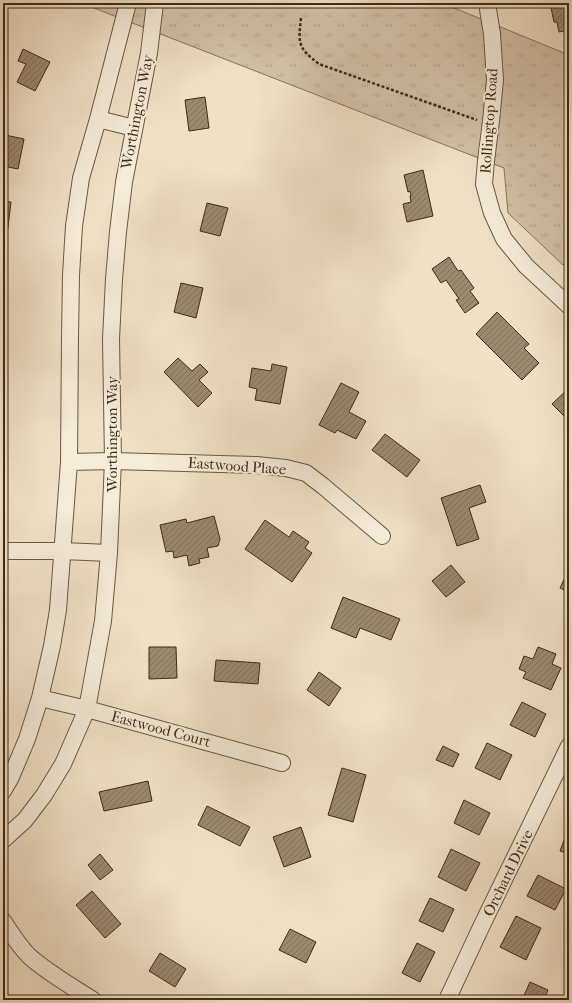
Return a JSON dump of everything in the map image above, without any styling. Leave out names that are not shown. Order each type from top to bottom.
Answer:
[{"type":"street","points":[[3,791],[11,777],[27,739],[40,698],[52,646],[58,610],[69,462],[71,275],[74,226],[81,178],[128,3]]},
{"type":"street","name":"Worthington Way","points":[[3,840],[25,820],[44,795],[63,764],[87,709],[103,621],[109,554],[113,461],[111,339],[114,279],[124,182],[149,53],[155,3]]},
{"type":"street","name":"Rollingtop Road","points":[[487,3],[492,34],[495,80],[484,184],[492,213],[504,239],[526,266],[569,306]]},
{"type":"street","points":[[98,119],[134,128]]},
{"type":"street","name":"Eastwood Place","points":[[69,462],[113,461],[256,465],[286,468],[306,473],[382,536]]},
{"type":"street","points":[[3,550],[63,551],[109,554]]},
{"type":"street","name":"Eastwood Court","points":[[40,698],[87,709],[282,763]]},
{"type":"street","name":"Orchard Drive","points":[[447,1000],[569,746]]},
{"type":"street","points":[[3,921],[29,955],[54,975],[93,1000]]},
{"type":"path","points":[[301,18],[299,34],[302,47],[307,55],[319,64],[491,125]]},
{"type":"green space","points":[[81,3],[442,3],[569,55],[569,260],[563,265],[508,213],[504,168]]},
{"type":"building","points":[[550,3],[569,3],[569,30],[559,32],[557,22],[554,22]]},
{"type":"building","points":[[23,49],[50,62],[35,91],[17,82],[26,64],[18,61]]},
{"type":"building","points":[[205,97],[209,128],[189,131],[185,100]]},
{"type":"building","points":[[5,135],[24,139],[18,169],[3,166],[3,144]]},
{"type":"building","points":[[423,170],[433,216],[407,222],[403,204],[411,202],[411,196],[410,191],[408,192],[404,175]]},
{"type":"building","points":[[3,201],[11,202],[7,235],[3,234]]},
{"type":"building","points":[[207,203],[228,208],[220,236],[200,231]]},
{"type":"building","points":[[449,257],[458,271],[461,270],[474,288],[470,291],[479,303],[465,313],[456,300],[459,299],[446,280],[441,283],[432,269]]},
{"type":"building","points":[[181,283],[203,288],[196,318],[174,312]]},
{"type":"building","points":[[497,312],[529,344],[524,348],[539,363],[522,380],[476,334]]},
{"type":"building","points":[[178,358],[192,371],[200,364],[208,372],[199,380],[212,393],[198,407],[164,372]]},
{"type":"building","points":[[272,364],[287,367],[280,404],[255,400],[257,389],[249,387],[252,368],[271,371]]},
{"type":"building","points":[[341,383],[359,392],[349,412],[366,421],[356,439],[337,430],[335,433],[319,425]]},
{"type":"building","points":[[569,388],[569,421],[552,404]]},
{"type":"building","points":[[385,434],[420,460],[407,477],[372,450]]},
{"type":"building","points":[[3,457],[8,458],[3,471]]},
{"type":"building","points":[[480,485],[486,502],[469,508],[479,539],[457,546],[441,498]]},
{"type":"building","points":[[214,516],[220,539],[218,546],[207,548],[209,557],[199,559],[200,563],[189,566],[187,555],[174,558],[173,551],[166,552],[160,525],[186,519],[187,523]]},
{"type":"building","points":[[265,520],[289,537],[293,531],[309,542],[305,548],[312,553],[292,582],[245,549]]},
{"type":"building","points":[[451,565],[465,582],[446,597],[432,581]]},
{"type":"building","points":[[569,569],[569,592],[560,588]]},
{"type":"building","points":[[343,597],[400,619],[391,640],[360,628],[356,638],[331,628]]},
{"type":"building","points":[[149,647],[176,647],[177,678],[149,679]]},
{"type":"building","points":[[538,647],[556,654],[552,664],[561,668],[551,690],[523,678],[526,672],[519,669],[524,656],[533,659]]},
{"type":"building","points":[[216,660],[260,663],[258,684],[214,681]]},
{"type":"building","points":[[319,672],[341,688],[329,706],[307,690]]},
{"type":"building","points":[[522,702],[546,714],[535,737],[510,725]]},
{"type":"building","points":[[487,743],[512,755],[500,780],[475,768]]},
{"type":"building","points":[[443,746],[459,754],[453,767],[436,760]]},
{"type":"building","points":[[342,768],[366,775],[353,822],[328,815]]},
{"type":"building","points":[[148,781],[152,801],[104,811],[99,792]]},
{"type":"building","points":[[464,800],[490,813],[479,835],[454,823]]},
{"type":"building","points":[[207,806],[250,827],[240,846],[198,825]]},
{"type":"building","points":[[301,827],[311,857],[284,867],[273,837]]},
{"type":"building","points":[[569,827],[569,854],[560,851]]},
{"type":"building","points":[[451,849],[480,863],[466,891],[438,877]]},
{"type":"building","points":[[100,854],[113,870],[100,880],[88,865]]},
{"type":"building","points":[[538,875],[566,889],[555,910],[527,896]]},
{"type":"building","points":[[92,891],[121,924],[105,938],[76,905]]},
{"type":"building","points":[[430,898],[454,909],[443,932],[419,921]]},
{"type":"building","points":[[516,916],[541,928],[526,960],[500,947]]},
{"type":"building","points":[[290,929],[316,942],[306,963],[279,950]]},
{"type":"building","points":[[417,943],[435,952],[420,982],[402,973]]},
{"type":"building","points":[[160,953],[186,969],[175,987],[149,971]]},
{"type":"building","points":[[530,982],[548,990],[544,1000],[522,1000]]}]
